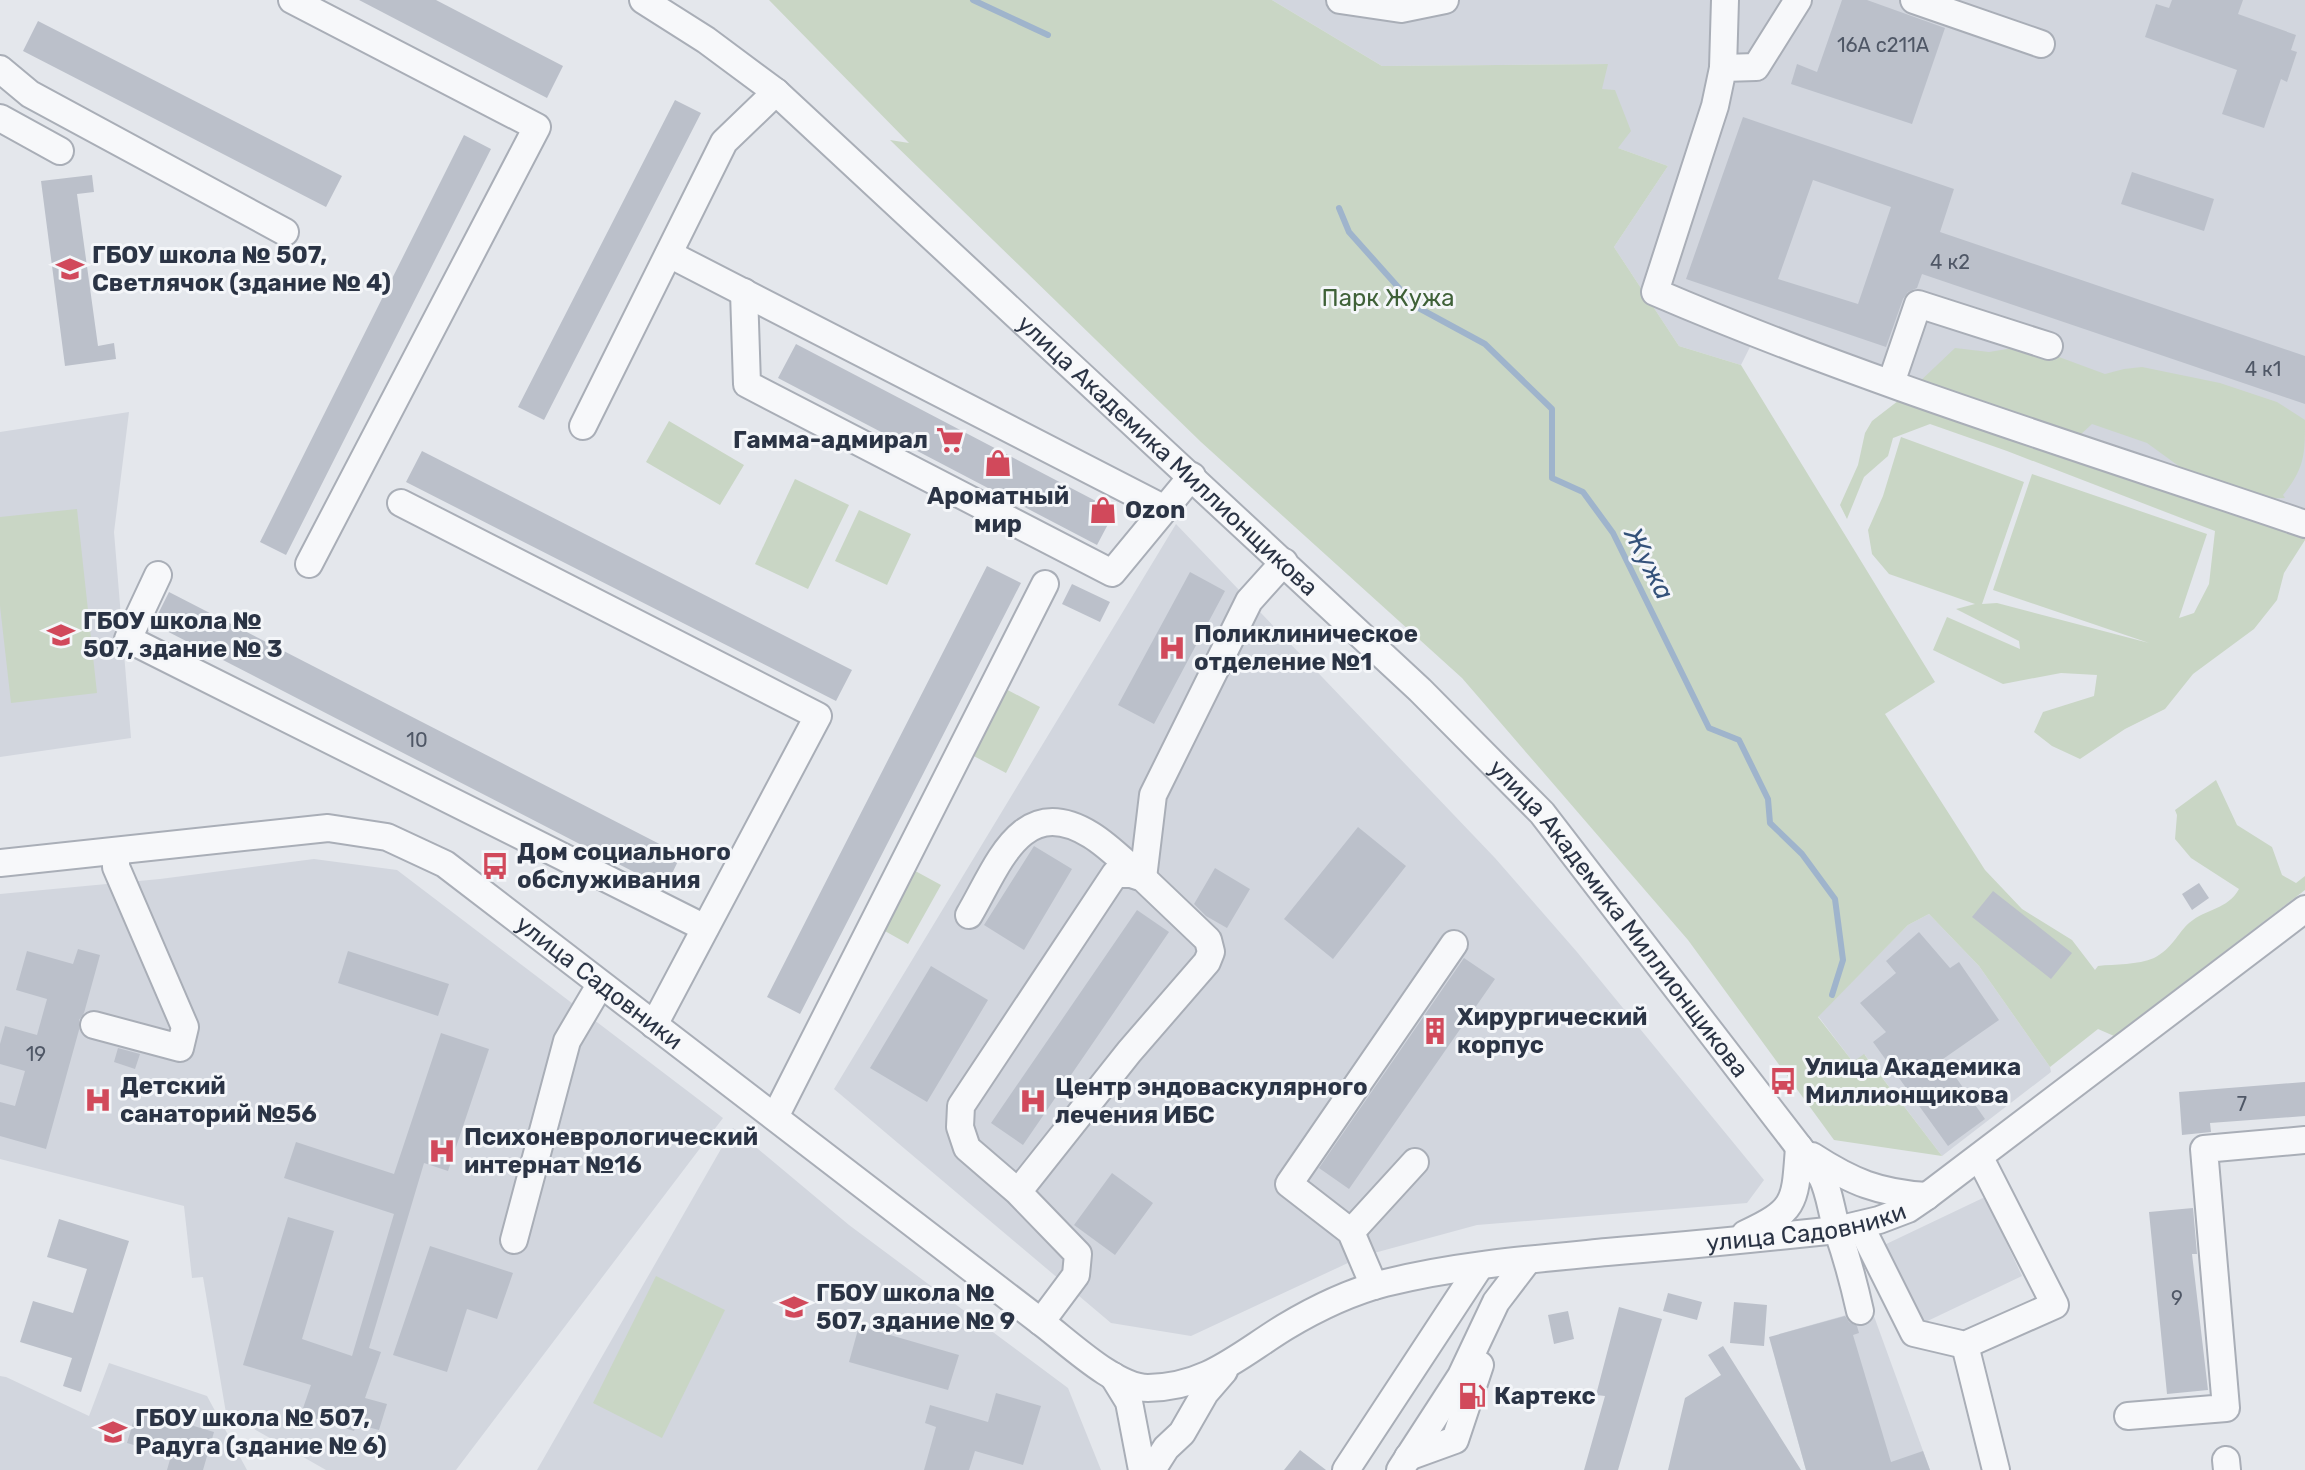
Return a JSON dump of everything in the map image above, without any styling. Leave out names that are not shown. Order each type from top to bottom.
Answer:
[{"type":"street","points":[[292,0],[537,127],[309,564]]},
{"type":"street","name":"улица Академика Миллионщикова","points":[[643,0],[706,40],[776,92],[1420,690],[1542,813],[1822,1177],[1849,1228]]},
{"type":"street","points":[[1340,0],[1401,9],[1445,0]]},
{"type":"street","points":[[1725,0],[1723,68],[1715,106],[1655,292],[1755,335],[2305,524]]},
{"type":"street","points":[[1723,68],[1756,67],[1798,0]]},
{"type":"street","points":[[1914,0],[2041,44]]},
{"type":"street","points":[[0,69],[30,94],[285,232]]},
{"type":"street","points":[[583,426],[724,142],[776,92]]},
{"type":"street","points":[[0,118],[60,151]]},
{"type":"street","points":[[669,254],[1165,509]]},
{"type":"street","points":[[744,292],[747,384],[1112,573],[1192,476]]},
{"type":"street","points":[[1891,383],[1918,304],[2049,346]]},
{"type":"street","points":[[401,503],[818,716],[654,1025]]},
{"type":"street","points":[[1143,878],[1153,795],[1249,601],[1284,562]]},
{"type":"street","points":[[158,575],[128,639],[705,928]]},
{"type":"street","points":[[775,1117],[1045,584]]},
{"type":"street","points":[[969,915],[1011,842],[1033,824],[1048,821],[1062,823],[1090,835],[1143,878],[1208,940],[1211,952],[1207,962],[1129,1052],[1018,1192]]},
{"type":"street","name":"улица Садовники","points":[[0,863],[328,828],[387,837],[445,864],[1041,1322],[1113,1376],[1140,1388],[1193,1381],[1229,1366],[1283,1328],[1319,1308],[1374,1286],[1438,1272],[1528,1260],[1849,1228],[1908,1209],[1980,1158],[2305,909]]},
{"type":"street","points":[[94,1025],[180,1048],[185,1027],[116,867],[116,851]]},
{"type":"street","points":[[1041,1322],[1076,1275],[1078,1254],[1018,1192],[967,1148],[960,1127],[961,1106],[1115,874],[1143,878]]},
{"type":"street","points":[[1374,1286],[1351,1232],[1289,1184],[1454,944]]},
{"type":"street","points":[[514,1240],[567,1041],[600,985]]},
{"type":"street","points":[[2128,1416],[2226,1408],[2204,1149],[2305,1140]]},
{"type":"street","points":[[1729,1241],[1780,1216],[1788,1207],[1795,1185],[1799,1147],[1860,1184],[1891,1193],[1927,1196]]},
{"type":"street","points":[[1849,1228],[1914,1333],[1965,1345],[2055,1305],[1980,1158]]},
{"type":"street","points":[[1351,1232],[1415,1162]]},
{"type":"street","points":[[1849,1228],[1846,1251],[1860,1311]]},
{"type":"street","points":[[1404,1464],[1461,1376],[1496,1302],[1528,1260]]},
{"type":"street","points":[[1346,1470],[1480,1266]]},
{"type":"street","points":[[1965,1345],[1996,1470]]},
{"type":"street","name":"улица Садовники","points":[[1182,1429],[1205,1393],[1229,1366]]},
{"type":"street","name":"улица Садовники","points":[[1113,1376],[1123,1388],[1134,1421],[1142,1470]]},
{"type":"street","points":[[1157,1387],[1146,1391],[1136,1401],[1134,1421],[1139,1433],[1152,1442],[1160,1443],[1182,1429]]},
{"type":"street","name":"улица Садовники","points":[[1157,1387],[1176,1391],[1182,1397],[1188,1411],[1182,1429]]},
{"type":"street","points":[[1152,1470],[1182,1429]]},
{"type":"shaded area","points":[[1272,0],[2305,0],[2305,514],[1761,325],[1741,365],[1679,346],[1614,247],[1668,166],[1590,138],[1607,64],[1382,66]]},
{"type":"shaded area","name":"ГБОУ школа № 507, здание № 3","points":[[129,412],[114,532],[131,738],[0,757],[0,432]]},
{"type":"shaded area","points":[[1176,524],[1495,858],[1577,952],[1764,1180],[1747,1203],[1477,1225],[1363,1256],[1191,1336],[1111,1323],[834,1089]]},
{"type":"shaded area","name":"Психоневрологический интернат №16","points":[[314,859],[397,870],[723,1118],[456,1470],[326,1470],[226,1413],[203,1277],[192,1278],[184,1206],[0,1159],[0,894],[160,879]]},
{"type":"shaded area","points":[[1929,914],[1979,966],[2051,1072],[1942,1156],[1865,1055],[1853,1062],[1818,1016],[1908,925]]},
{"type":"shaded area","name":"ГБОУ школа № 507, здание № 9","points":[[733,1128],[849,1225],[1068,1388],[1101,1470],[537,1470]]},
{"type":"shaded area","points":[[1985,1197],[2022,1276],[1917,1326],[1880,1247]]},
{"type":"shaded area","points":[[1871,1308],[1930,1470],[1806,1470],[1776,1363],[1779,1334]]},
{"type":"shaded area","name":"ГБОУ школа № 507, Радуга (здание № 6)","points":[[109,1363],[207,1396],[247,1470],[0,1470],[0,1376],[89,1416]]},
{"type":"green space","name":"Парк Жужа","points":[[769,0],[1272,0],[1382,66],[1608,64],[1602,89],[1615,90],[1631,131],[1618,148],[1668,166],[1614,247],[1679,346],[1741,365],[1935,682],[1885,714],[1985,870],[2022,909],[2072,940],[2095,970],[2098,966],[2154,958],[2170,946],[2189,923],[2229,901],[2239,889],[2191,858],[2175,839],[2175,810],[2216,780],[2237,825],[2272,847],[2282,875],[2296,883],[2305,876],[2305,890],[2114,1036],[2098,1029],[2050,1067],[1979,966],[1929,914],[1908,925],[1818,1017],[1853,1062],[1864,1054],[1942,1156],[1834,1140],[1688,940],[1462,678],[1201,442],[890,140],[909,143]]},
{"type":"green space","points":[[2019,347],[2059,357],[2105,374],[2142,367],[2220,383],[2277,402],[2305,420],[2305,442],[2296,477],[2283,495],[2285,498],[2256,499],[2180,467],[2147,443],[2092,424],[2079,436],[1915,386],[1955,348],[1989,352]]},
{"type":"green space","points":[[1907,394],[2305,529],[2305,540],[2284,573],[2277,600],[2254,629],[2193,674],[2165,709],[2125,729],[2080,759],[2052,746],[2034,732],[2043,712],[2094,696],[2097,675],[2061,673],[2003,684],[1933,650],[1947,617],[2020,649],[2019,641],[1956,609],[1975,604],[1889,574],[1872,554],[1868,530],[1883,496],[1901,437],[2024,482],[1982,604],[1997,603],[2149,643],[1993,590],[2032,474],[2207,534],[2179,618],[2194,613],[2209,584],[2215,531],[1930,424],[1893,438],[1888,456],[1864,477],[1847,519],[1840,505],[1858,465],[1865,433],[1872,421]]},
{"type":"green space","points":[[669,421],[744,465],[720,505],[646,462]]},
{"type":"green space","points":[[795,479],[849,505],[808,589],[755,564]]},
{"type":"green space","points":[[77,509],[97,693],[11,703],[0,606],[0,517]]},
{"type":"green space","points":[[859,510],[911,534],[887,585],[835,561]]},
{"type":"green space","points":[[1002,687],[1040,707],[1006,773],[968,753]]},
{"type":"green space","points":[[908,867],[941,885],[908,944],[876,926]]},
{"type":"green space","points":[[656,1276],[725,1310],[662,1438],[593,1403]]},
{"type":"building","points":[[359,0],[436,0],[563,66],[547,98]]},
{"type":"building","points":[[1842,0],[1867,0],[1945,28],[1912,124],[1791,84],[1797,64],[1817,72]]},
{"type":"building","points":[[2172,0],[2243,0],[2238,14],[2296,35],[2291,50],[2297,52],[2287,82],[2281,79],[2264,128],[2222,114],[2237,70],[2145,37],[2156,4],[2169,8]]},
{"type":"building","points":[[38,21],[342,176],[326,207],[23,51]]},
{"type":"building","points":[[675,100],[701,113],[544,420],[518,407]]},
{"type":"building","points":[[1743,117],[1954,189],[1940,232],[2305,356],[2305,404],[1922,274],[1917,288],[1908,292],[1903,299],[1886,347],[1686,279]],"holes":[[[1813,180],[1891,207],[1858,304],[1778,279]]]},
{"type":"building","points":[[464,135],[491,149],[286,555],[260,542]]},
{"type":"building","points":[[2132,172],[2214,199],[2204,231],[2121,204]]},
{"type":"building","name":"ГБОУ школа № 507, Светлячок (здание № 4)","points":[[92,175],[94,192],[77,194],[98,346],[114,343],[116,359],[65,366],[41,181]]},
{"type":"building","points":[[796,344],[1115,511],[1097,545],[778,378]]},
{"type":"building","points":[[422,451],[852,670],[836,701],[406,482]]},
{"type":"building","points":[[987,566],[1021,583],[800,1014],[767,997]]},
{"type":"building","name":"Поликлиническое отделение №1","points":[[1190,572],[1225,591],[1154,724],[1118,705]]},
{"type":"building","points":[[1072,584],[1110,602],[1100,622],[1062,604]]},
{"type":"building","points":[[169,592],[681,855],[665,888],[153,624]]},
{"type":"building","points":[[1358,827],[1406,866],[1333,959],[1284,919]]},
{"type":"building","points":[[1034,846],[1072,869],[1024,950],[984,925]]},
{"type":"building","points":[[1215,868],[1250,889],[1227,928],[1206,916],[1194,904]]},
{"type":"building","points":[[2199,883],[2209,898],[2192,910],[2182,894]]},
{"type":"building","points":[[1993,891],[2072,953],[2051,979],[1972,917]]},
{"type":"building","points":[[1137,910],[1169,932],[1023,1145],[991,1123]]},
{"type":"building","points":[[1919,932],[1950,968],[1959,962],[1999,1020],[1943,1059],[1985,1119],[1948,1146],[1873,1042],[1886,1032],[1860,1003],[1896,973],[1886,961]]},
{"type":"building","points":[[78,949],[100,955],[84,1013],[79,1020],[79,1030],[46,1149],[0,1136],[0,1102],[15,1106],[25,1071],[0,1064],[0,1044],[5,1026],[37,1035],[47,999],[16,990],[27,951],[73,964]]},
{"type":"building","points":[[348,951],[449,984],[438,1016],[338,983]]},
{"type":"building","name":"Хирургический корпус","points":[[1464,958],[1495,979],[1349,1189],[1319,1168]]},
{"type":"building","points":[[931,966],[988,1000],[927,1102],[870,1068]]},
{"type":"building","points":[[441,1033],[489,1049],[448,1171],[424,1163],[369,1348],[381,1352],[365,1398],[387,1404],[379,1430],[356,1424],[354,1431],[301,1414],[311,1385],[243,1365],[288,1217],[334,1231],[302,1339],[352,1356],[394,1214],[284,1178],[296,1142],[394,1174]]},
{"type":"building","points":[[118,1048],[140,1054],[135,1069],[114,1062]]},
{"type":"building","points":[[2305,1082],[2305,1116],[2210,1123],[2211,1132],[2182,1135],[2179,1092]]},
{"type":"building","points":[[1112,1173],[1153,1203],[1115,1255],[1074,1225]]},
{"type":"building","points":[[2193,1208],[2197,1254],[2192,1254],[2208,1390],[2167,1394],[2149,1212]]},
{"type":"building","points":[[59,1219],[129,1241],[81,1392],[63,1386],[72,1358],[20,1342],[33,1301],[73,1313],[87,1269],[47,1257]]},
{"type":"building","points":[[430,1246],[513,1273],[497,1319],[467,1309],[447,1372],[393,1355]]},
{"type":"building","points":[[1668,1293],[1702,1302],[1697,1320],[1663,1311]]},
{"type":"building","points":[[1734,1302],[1767,1305],[1764,1346],[1730,1343]]},
{"type":"building","points":[[1619,1307],[1662,1319],[1618,1470],[1584,1470],[1605,1396],[1596,1395]]},
{"type":"building","points":[[1568,1311],[1574,1339],[1554,1344],[1548,1315]]},
{"type":"building","points":[[1845,1316],[1857,1326],[1859,1333],[1853,1335],[1891,1462],[1923,1451],[1930,1470],[1806,1470],[1769,1337]]},
{"type":"building","points":[[859,1326],[959,1355],[948,1390],[849,1362]]},
{"type":"building","points":[[1723,1346],[1801,1470],[1668,1470],[1685,1398],[1721,1375],[1708,1355]]},
{"type":"building","points":[[996,1393],[1041,1406],[1023,1465],[975,1451],[969,1470],[924,1470],[936,1427],[925,1423],[930,1405],[988,1422]]},
{"type":"building","points":[[137,1409],[214,1432],[203,1470],[167,1470],[171,1456],[127,1443]]},
{"type":"building","points":[[1300,1450],[1326,1470],[1284,1470]]},
{"type":"waterway","points":[[973,0],[1048,35]]},
{"type":"waterway","name":"Жужа","points":[[1339,208],[1349,232],[1415,306],[1485,344],[1552,409],[1552,478],[1583,492],[1613,533],[1709,728],[1739,740],[1768,799],[1770,823],[1802,854],[1835,899],[1843,960],[1832,995]]},
{"type":"place","name":"ГБОУ школа № 507, Светлячок (здание № 4)","points":[[70,269]]},
{"type":"place","name":"Гамма-адмирал","points":[[950,440]]},
{"type":"place","name":"Ароматный мир","points":[[998,463]]},
{"type":"place","name":"Ozon","points":[[1103,510]]},
{"type":"place","name":"ГБОУ школа № 507, здание № 3","points":[[61,635]]},
{"type":"place","name":"Поликлиническое отделение №1","points":[[1172,648]]},
{"type":"place","name":"Дом социального обслуживания","points":[[495,866]]},
{"type":"place","name":"Хирургический корпус","points":[[1435,1031]]},
{"type":"place","name":"Улица Академика Миллионщикова","points":[[1783,1081]]},
{"type":"place","name":"Детский санаторий №56","points":[[98,1100]]},
{"type":"place","name":"Центр эндоваскулярного лечения ИБС","points":[[1033,1101]]},
{"type":"place","name":"Психоневрологический интернат №16","points":[[442,1151]]},
{"type":"place","name":"ГБОУ школа № 507, здание № 9","points":[[794,1307]]},
{"type":"place","name":"Картекс","points":[[1472,1396]]},
{"type":"place","name":"ГБОУ школа № 507, Радуга (здание № 6)","points":[[113,1432]]}]
